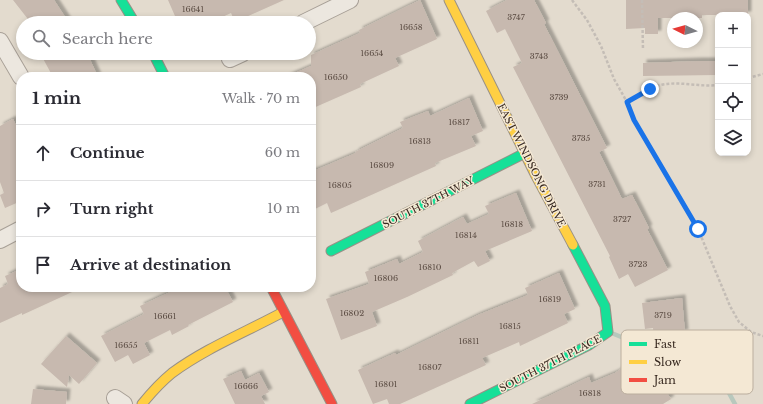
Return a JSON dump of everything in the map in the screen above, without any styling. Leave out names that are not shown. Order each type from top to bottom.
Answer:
[{"type":"street","points":[[121,0],[131,16]]},
{"type":"street","points":[[316,17],[350,0]]},
{"type":"street","name":"EAST WINDSONG DRIVE","points":[[449,0],[525,153],[605,306],[608,332]]},
{"type":"street","points":[[0,42],[18,72]]},
{"type":"street","points":[[156,60],[162,72]]},
{"type":"street","name":"SOUTH 37TH WAY","points":[[331,251],[525,153]]},
{"type":"street","points":[[0,240],[16,232]]},
{"type":"street","points":[[273,292],[332,404]]},
{"type":"street","points":[[142,404],[161,382],[197,356],[283,312]]},
{"type":"street","name":"SOUTH 37TH PLACE","points":[[470,404],[589,345],[608,332]]},
{"type":"path","points":[[572,0],[587,20],[601,46],[614,79],[627,102],[634,120],[698,229],[730,306],[739,322],[749,330]]},
{"type":"path","points":[[642,0],[643,50]]},
{"type":"path","points":[[751,77],[763,74]]},
{"type":"path","points":[[627,102],[650,89],[667,84],[715,85]]},
{"type":"path","points":[[753,332],[763,336]]},
{"type":"building","points":[[13,0],[54,0],[64,16],[26,16]]},
{"type":"building","points":[[168,0],[284,0],[248,16],[232,16],[231,13],[224,16],[175,16]]},
{"type":"building","points":[[420,0],[437,39],[395,58],[399,66],[360,84],[361,87],[316,107],[316,72],[297,72],[311,66],[311,60],[316,60],[316,53],[360,33],[359,30]]},
{"type":"building","points":[[507,0],[534,0],[546,23],[544,24],[607,148],[599,152],[622,199],[632,195],[668,270],[635,287],[628,274],[619,279],[609,257],[610,256],[513,67],[522,63],[505,29],[497,33],[486,11]]},
{"type":"building","points":[[626,0],[748,0],[748,12],[715,12],[715,15],[703,15],[703,12],[667,12],[667,18],[658,18],[658,34],[645,34],[645,28],[626,29]]},
{"type":"building","points":[[44,60],[90,60],[96,72],[50,72]]},
{"type":"building","points":[[715,61],[715,75],[643,76],[643,63]]},
{"type":"building","points":[[469,98],[483,131],[471,136],[476,146],[435,163],[436,166],[331,213],[327,203],[316,208],[316,170],[356,153],[355,152],[403,128],[400,122],[428,111],[430,116]]},
{"type":"building","points":[[13,119],[16,125],[16,203],[5,208],[0,195],[4,193],[0,182],[0,126]]},
{"type":"building","points":[[516,193],[532,231],[485,251],[490,261],[478,267],[474,261],[452,273],[453,275],[372,312],[377,326],[341,340],[326,299],[369,284],[365,272],[397,259],[399,264],[423,252],[418,241],[463,217],[467,224],[489,214],[485,206]]},
{"type":"building","points":[[16,271],[16,292],[72,292],[22,315],[22,313],[0,323],[0,288],[8,284],[5,276]]},
{"type":"building","points":[[559,273],[575,309],[564,314],[568,323],[520,346],[519,342],[482,358],[486,365],[400,404],[389,404],[387,399],[373,404],[358,370],[395,353],[396,355],[478,315],[528,295],[525,288]]},
{"type":"building","points":[[170,292],[228,292],[233,302],[172,335],[170,330],[144,343],[150,355],[133,364],[128,355],[115,362],[101,336],[144,314],[140,306]]},
{"type":"building","points":[[682,298],[685,330],[653,330],[653,328],[645,329],[642,303]]},
{"type":"building","points":[[66,336],[97,363],[79,384],[69,375],[67,387],[41,364]]},
{"type":"building","points":[[621,369],[621,394],[668,394],[671,399],[663,404],[532,404],[589,377],[591,383]]},
{"type":"building","points":[[241,371],[245,380],[259,373],[269,392],[261,396],[265,404],[235,404],[223,379]]},
{"type":"building","points":[[33,389],[67,392],[66,404],[31,404]]},
{"type":"waterway","points":[[614,334],[621,337]]},
{"type":"waterway","points":[[730,394],[735,404]]},
{"type":"traffic: fast","points":[[121,0],[131,16]]},
{"type":"traffic: fast","points":[[156,60],[162,72]]},
{"type":"traffic: fast","points":[[331,251],[525,153]]},
{"type":"traffic: fast","points":[[470,404],[589,345],[608,332],[605,306],[573,245]]},
{"type":"traffic: slow","points":[[449,0],[536,176],[573,245]]},
{"type":"traffic: slow","points":[[142,404],[164,380],[185,364],[212,348],[283,312]]},
{"type":"traffic: jam","points":[[274,292],[332,404]]},
{"type":"route","points":[[650,89],[627,102],[634,120],[646,142],[698,229]]}]
